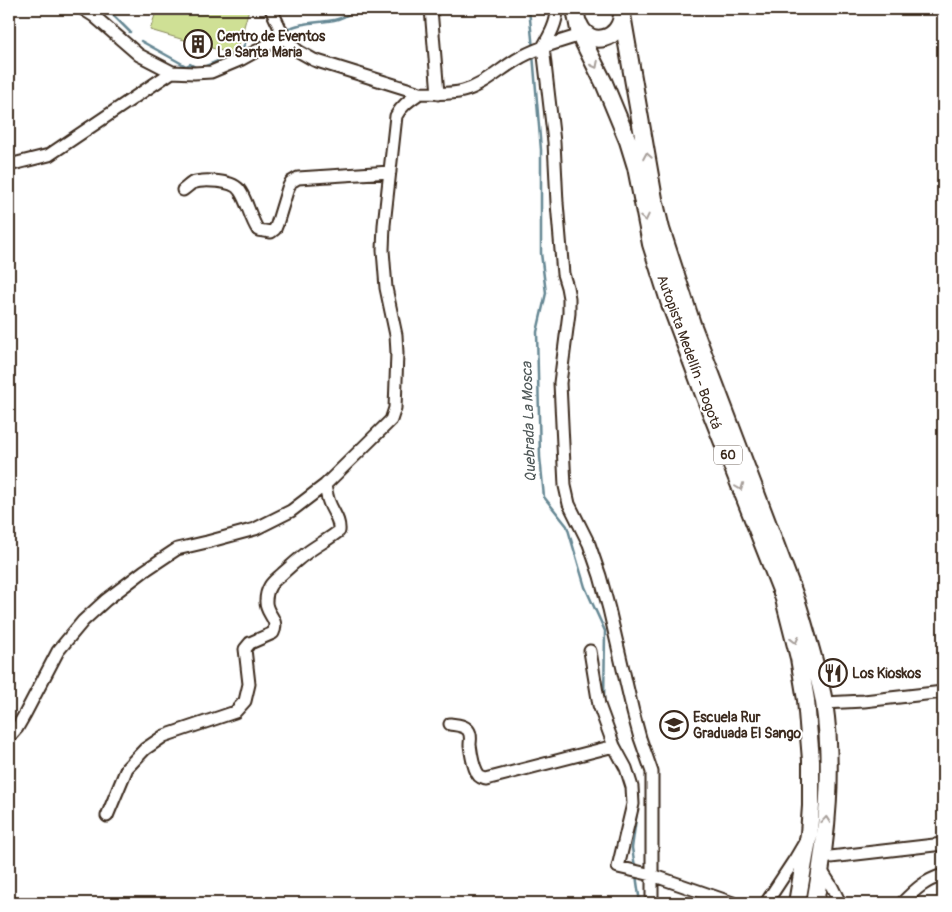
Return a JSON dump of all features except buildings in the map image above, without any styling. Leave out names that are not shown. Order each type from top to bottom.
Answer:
[{"type":"highway","points":[[578,21],[580,29],[587,35],[596,39],[606,38],[614,34],[620,26],[622,10]]},
{"type":"highway","name":"Autopista Medellín - Bogotá","points":[[622,10],[660,228],[692,324],[797,602],[819,677],[828,737],[828,803],[822,864],[815,903]]},
{"type":"highway","name":"Autopista Medellín - Bogotá","points":[[578,21],[628,141],[636,167],[651,244],[668,301],[783,595],[799,658],[806,700],[811,806],[809,834],[797,903]]},
{"type":"street","points":[[83,9],[94,16],[139,55],[172,72],[211,72],[242,59],[277,40],[283,33]]},
{"type":"street","points":[[272,9],[283,33],[298,51],[314,60],[420,93],[438,94],[462,92],[492,78],[516,60],[535,51],[578,21]]},
{"type":"street","points":[[431,9],[438,94]]},
{"type":"street","points":[[535,51],[551,34],[556,22],[556,9]]},
{"type":"street","points":[[535,51],[554,142],[563,274],[569,298],[569,313],[560,383],[565,486],[569,504],[589,544],[600,576],[633,712],[652,772],[652,903]]},
{"type":"street","points":[[9,165],[48,155],[172,72]]},
{"type":"street","points":[[9,737],[25,714],[58,651],[83,621],[106,600],[177,549],[255,529],[291,511],[325,486],[391,420],[395,408],[396,335],[386,288],[383,250],[384,224],[396,116],[408,101],[420,93]]},
{"type":"street","points":[[182,190],[193,183],[204,181],[234,185],[240,189],[258,230],[270,232],[277,224],[291,182],[298,178],[390,172]]},
{"type":"street","points":[[107,816],[128,768],[145,749],[164,736],[235,712],[245,701],[250,684],[245,649],[250,643],[275,631],[273,619],[266,607],[267,591],[271,584],[303,555],[339,531],[336,514],[328,502],[325,486]]},
{"type":"street","points":[[590,650],[599,705],[614,746],[626,768],[632,787],[632,804],[618,867],[652,875],[733,903]]},
{"type":"street","points":[[824,702],[864,701],[943,692]]},
{"type":"street","points":[[450,724],[463,726],[471,734],[471,754],[476,772],[480,777],[486,779],[614,746]]},
{"type":"street","points":[[766,903],[809,834]]},
{"type":"street","points":[[840,903],[822,864],[943,844]]},
{"type":"street","points":[[902,903],[919,887],[931,879],[943,875]]},
{"type":"green space","points":[[157,9],[249,9],[236,55],[150,30]]},
{"type":"waterway","points":[[107,9],[130,32]]},
{"type":"waterway","points":[[284,29],[301,24],[338,19],[349,14],[353,9]]},
{"type":"waterway","name":"Quebrada La Mosca","points":[[529,9],[533,49]]},
{"type":"waterway","points":[[141,41],[186,66],[190,64],[199,69],[240,54],[246,41],[279,31]]},
{"type":"waterway","name":"Quebrada La Mosca","points":[[533,54],[541,150],[541,253],[546,293],[537,332],[540,457],[544,497],[567,526],[585,587],[605,631],[604,702]]},
{"type":"waterway","name":"Quebrada La Mosca","points":[[612,726],[626,757]]},
{"type":"waterway","name":"Quebrada La Mosca","points":[[637,791],[639,796],[638,803]]},
{"type":"waterway","name":"Quebrada La Mosca","points":[[635,867],[632,848],[637,811]]},
{"type":"waterway","name":"Quebrada La Mosca","points":[[636,875],[640,903]]},
{"type":"place","name":"Centro de Eventos La Santa Maria","points":[[198,44]]},
{"type":"place","name":"Los Kioskos","points":[[833,673]]},
{"type":"place","name":"Escuela Rur Graduada El Sango","points":[[674,725]]}]
